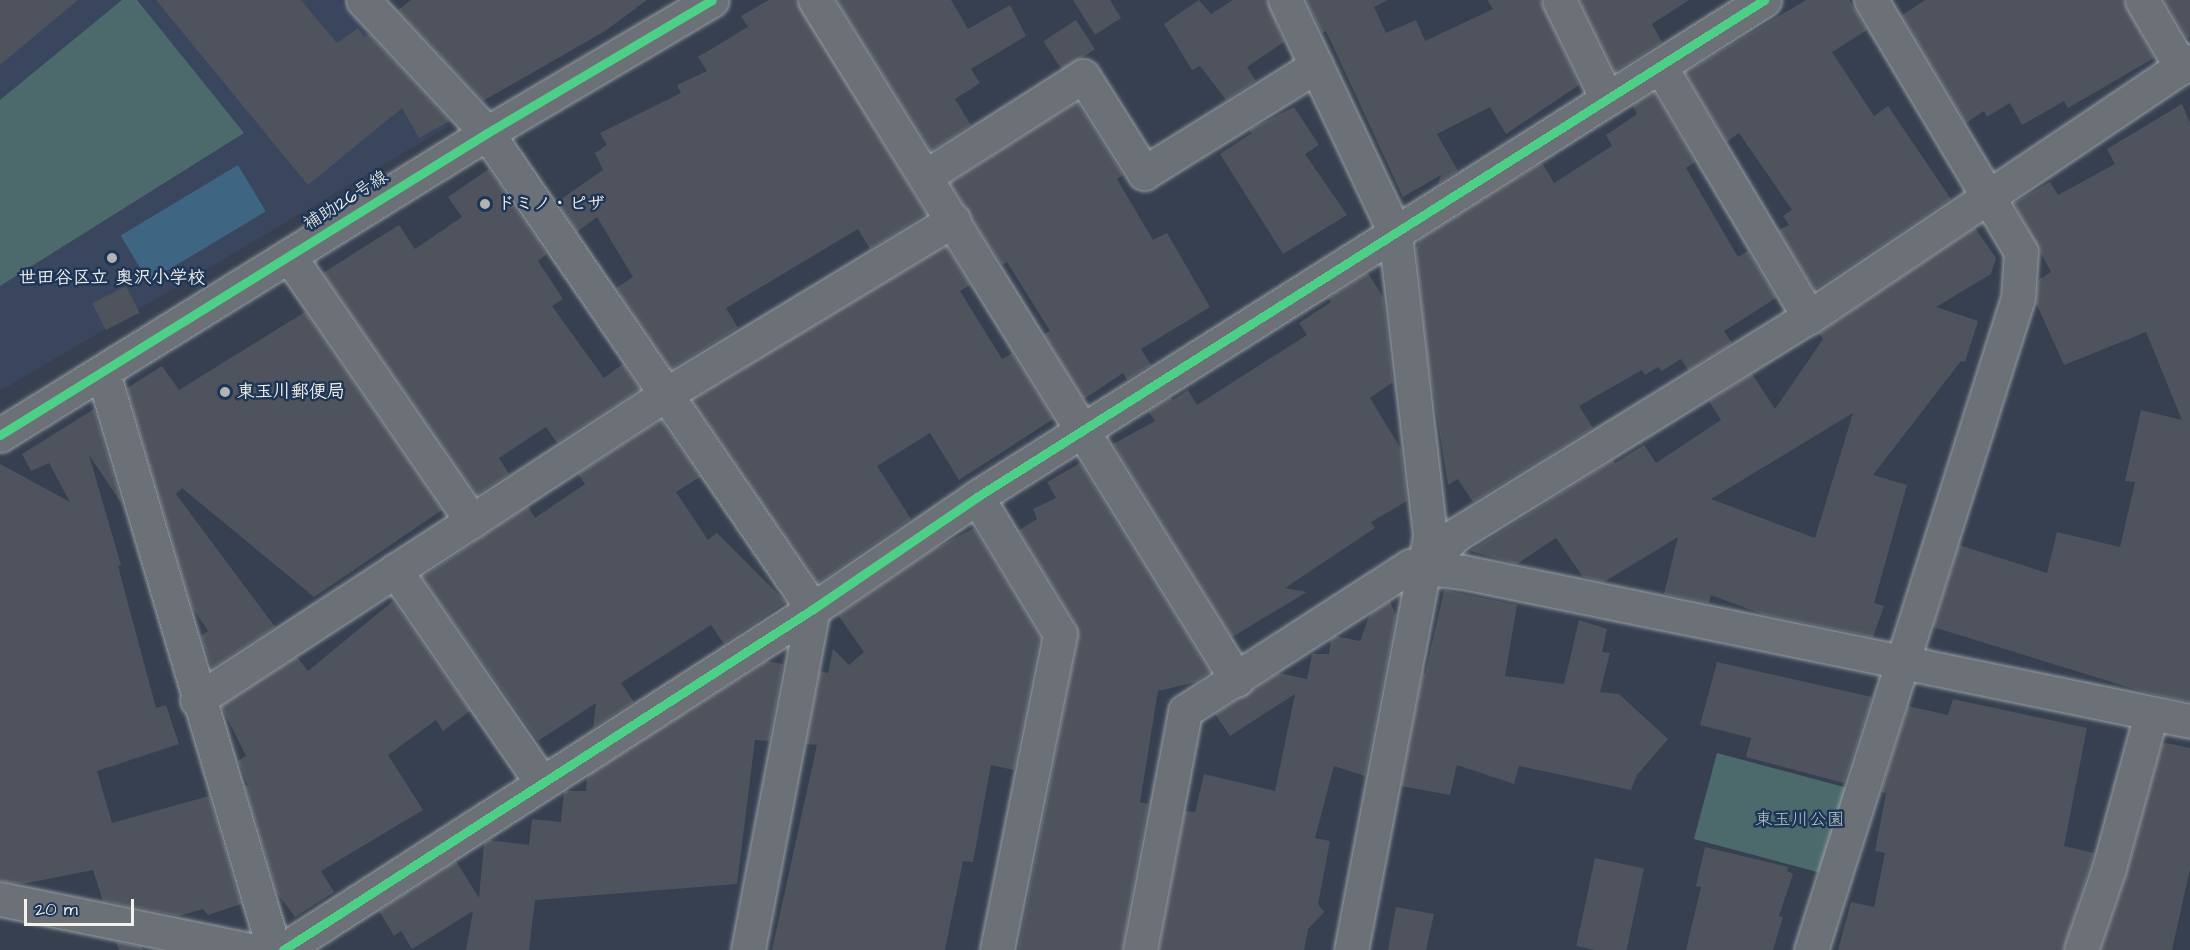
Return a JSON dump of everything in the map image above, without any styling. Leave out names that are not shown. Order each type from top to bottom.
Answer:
[{"type":"street","points":[[363,0],[487,133],[813,609],[748,950]]},
{"type":"street","name":"補助126号線","points":[[0,435],[487,133],[712,0]]},
{"type":"street","points":[[815,0],[1237,680]]},
{"type":"street","points":[[1285,0],[1395,233],[1430,536],[1422,567],[1351,950]]},
{"type":"street","points":[[1559,0],[1606,99]]},
{"type":"street","points":[[283,950],[813,609],[977,497],[1764,0]]},
{"type":"street","points":[[1811,950],[1900,661],[2018,298],[2021,252],[1871,0]]},
{"type":"street","points":[[1422,567],[1457,534],[1809,317],[2185,64],[2142,0]]},
{"type":"street","points":[[926,176],[1083,76],[1144,173],[1316,66]]},
{"type":"street","points":[[1660,66],[1809,317]]},
{"type":"street","points":[[197,700],[666,394],[953,220]]},
{"type":"street","points":[[290,256],[472,521]]},
{"type":"street","points":[[103,373],[197,700],[274,950]]},
{"type":"street","points":[[977,497],[1060,634],[997,950]]},
{"type":"street","points":[[1140,950],[1185,711],[1237,680],[1396,573],[1410,566],[1463,572],[2190,721]]},
{"type":"street","points":[[395,570],[542,783]]},
{"type":"street","points":[[2081,950],[2109,868],[2151,714]]},
{"type":"street","points":[[0,899],[251,950]]},
{"type":"shaded area","name":"世田谷区立 奥沢小学校","points":[[0,0],[339,0],[449,126],[0,391]]},
{"type":"shaded area","points":[[238,165],[266,211],[148,282],[121,236]]},
{"type":"green space","points":[[122,0],[137,0],[244,133],[0,286],[0,100]]},
{"type":"green space","name":"東玉川公園","points":[[1717,753],[1860,791],[1837,877],[1694,839]]},
{"type":"building","points":[[0,0],[78,0],[0,65]]},
{"type":"building","points":[[156,0],[301,0],[337,43],[358,28],[364,37],[369,34],[450,121],[419,138],[402,108],[308,185]]},
{"type":"building","points":[[411,0],[647,0],[605,31],[483,101],[398,10]]},
{"type":"building","points":[[769,0],[796,0],[926,214],[870,249],[858,229],[726,308],[738,328],[671,369],[616,288],[633,277],[597,217],[577,232],[557,202],[603,170],[595,153],[607,145],[600,133],[681,93],[677,85],[707,71],[698,57],[748,27],[741,16]]},
{"type":"building","points":[[837,0],[951,0],[968,29],[1010,5],[1026,36],[971,69],[980,83],[955,99],[971,125],[931,151]]},
{"type":"building","points":[[1073,0],[1110,0],[1121,18],[1095,35]]},
{"type":"building","points":[[1199,0],[1211,14],[1233,0],[1267,0],[1284,42],[1247,67],[1256,81],[1226,100],[1200,66],[1192,70],[1164,24]]},
{"type":"building","points":[[1306,0],[1388,0],[1374,7],[1386,33],[1416,20],[1425,41],[1493,9],[1487,0],[1540,0],[1579,85],[1506,134],[1490,107],[1437,134],[1458,171],[1438,184],[1441,175],[1403,197],[1326,31],[1322,33]]},
{"type":"building","points":[[1580,0],[1689,0],[1652,24],[1662,42],[1615,72]]},
{"type":"building","points":[[1806,0],[1849,0],[1867,30],[1832,52],[1874,116],[1888,106],[1951,199],[1815,290],[1779,230],[1789,225],[1783,216],[1792,210],[1739,133],[1727,142],[1685,72]]},
{"type":"building","points":[[1925,0],[2123,0],[2154,58],[2068,108],[2064,101],[2022,125],[2010,103],[1987,117],[1984,111],[1966,123],[1902,15]]},
{"type":"building","points":[[2164,0],[2190,0],[2190,37],[2187,39]]},
{"type":"building","points":[[1076,20],[1095,49],[1062,71],[1043,41]]},
{"type":"building","points":[[1654,92],[1695,162],[1686,168],[1738,257],[1748,251],[1776,298],[1724,331],[1732,343],[1688,370],[1681,359],[1662,371],[1658,367],[1645,375],[1642,370],[1579,406],[1593,428],[1473,502],[1458,479],[1448,485],[1428,359],[1416,250],[1419,240],[1542,163],[1554,183],[1612,146],[1606,135],[1637,114],[1632,105]]},
{"type":"building","points":[[1077,102],[1123,175],[1117,179],[1153,240],[1167,233],[1210,307],[1141,349],[1151,365],[1127,380],[1123,373],[1084,399],[1044,334],[1050,331],[1007,262],[1002,265],[950,183]]},
{"type":"building","points":[[2182,104],[2190,123],[2190,702],[2144,692],[1933,627],[1959,545],[2047,573],[2057,532],[2120,547],[2135,482],[2125,481],[2141,410],[2182,420],[2146,332],[2064,365],[2036,303],[2038,280],[2051,272],[2014,203],[2050,182],[2058,195],[2115,164],[2107,149]]},
{"type":"building","points":[[1294,107],[1319,145],[1305,154],[1347,215],[1283,254],[1220,154],[1252,133],[1249,130]]},
{"type":"building","points":[[489,169],[547,254],[538,261],[563,299],[552,306],[604,378],[623,364],[640,389],[557,443],[546,427],[499,458],[509,474],[477,495],[323,273],[399,225],[415,249],[462,217],[448,197]]},
{"type":"building","points":[[1975,228],[1996,258],[1991,274],[1936,307],[1978,321],[1965,362],[1961,361],[1873,475],[1907,485],[1874,603],[1884,606],[1873,637],[1762,614],[1711,595],[1709,603],[1664,594],[1678,537],[1604,582],[1583,577],[1556,538],[1517,564],[1470,551],[1613,460],[1615,463],[1644,445],[1656,463],[1721,420],[1709,401],[1752,374],[1775,409],[1823,339],[1819,333]],"holes":[[[1853,413],[1815,538],[1711,499]]]},
{"type":"building","points":[[946,246],[970,285],[960,291],[1002,359],[1012,353],[1053,419],[959,480],[930,433],[877,466],[911,519],[818,583],[692,400]]},
{"type":"building","points":[[1368,273],[1383,297],[1393,382],[1370,398],[1401,449],[1407,501],[1371,522],[1375,528],[1285,588],[1307,592],[1232,637],[1113,444],[1155,421],[1148,411],[1171,397],[1173,400],[1188,390],[1197,405],[1307,335],[1299,323],[1331,302],[1328,298]]},
{"type":"building","points":[[126,286],[140,313],[106,330],[92,303]]},
{"type":"building","points":[[305,312],[442,510],[314,597],[182,488],[176,494],[275,627],[212,668],[201,636],[208,631],[192,607],[127,388],[162,366],[179,390]]},
{"type":"building","points":[[94,409],[122,504],[89,455],[121,565],[118,566],[156,708],[166,705],[179,744],[97,771],[112,823],[209,796],[241,904],[208,915],[203,909],[179,916],[103,901],[93,870],[22,884],[0,881],[0,464],[70,502],[49,463],[31,471],[22,454]]},
{"type":"building","points":[[661,420],[700,477],[676,492],[708,540],[717,533],[786,602],[724,644],[711,625],[621,683],[634,702],[593,728],[596,703],[538,741],[422,577],[528,506],[535,518],[585,484],[578,474]]},
{"type":"building","points":[[1080,463],[1210,672],[1196,682],[1158,691],[1140,802],[1148,804],[1122,950],[1018,950],[1078,638],[1076,624],[1019,530],[1037,519],[1033,509],[1056,498],[1047,482]]},
{"type":"building","points":[[974,528],[1040,637],[1014,770],[991,765],[973,862],[963,861],[945,950],[772,950],[817,745],[806,744],[820,671],[828,673],[833,649],[849,665],[864,652],[838,615],[931,551]]},
{"type":"building","points":[[1444,590],[1517,605],[1505,676],[1564,684],[1579,620],[1607,629],[1602,652],[1610,653],[1600,692],[1619,694],[1668,739],[1637,775],[1631,790],[1519,766],[1514,784],[1457,765],[1450,795],[1401,786],[1423,672],[1425,675]]},
{"type":"building","points":[[393,601],[470,711],[443,731],[436,720],[388,755],[423,810],[321,871],[334,892],[295,917],[277,893],[245,786],[248,785],[238,761],[246,756],[221,706],[297,657],[308,671]]},
{"type":"building","points":[[1390,601],[1396,615],[1365,776],[1334,766],[1315,838],[1330,841],[1318,904],[1324,912],[1308,929],[1304,950],[1159,950],[1185,811],[1195,812],[1204,774],[1275,791],[1295,694],[1230,736],[1215,714],[1279,673],[1307,679],[1312,654],[1329,654],[1331,639],[1335,636],[1360,641],[1370,614]]},
{"type":"building","points":[[767,661],[783,664],[769,741],[755,740],[737,884],[535,900],[529,950],[466,950],[473,911],[412,949],[401,931],[394,936],[379,911],[456,861],[479,898],[484,843],[489,840],[529,845],[532,819],[561,822],[564,791],[586,791],[587,776]]},
{"type":"building","points":[[1717,662],[1872,697],[1844,783],[1746,757],[1751,738],[1700,725]]},
{"type":"building","points":[[1953,699],[2087,728],[2064,846],[2094,853],[2063,950],[1838,950],[1851,902],[1874,907],[1885,853],[1875,851],[1886,793],[1881,792],[1908,706],[1948,715]]},
{"type":"building","points":[[2162,744],[2190,748],[2190,869],[2172,950],[2101,950],[2127,873]]},
{"type":"building","points":[[1705,847],[1788,867],[1787,871],[1793,874],[1779,916],[1783,917],[1773,950],[1686,950],[1701,887],[1696,886]]},
{"type":"building","points":[[1595,858],[1644,868],[1627,950],[1595,950],[1576,946]]},
{"type":"building","points":[[1396,907],[1434,914],[1426,950],[1388,950]]},
{"type":"building","points":[[116,942],[142,947],[142,950],[119,950]]},
{"type":"cycle path","points":[[0,435],[487,133],[712,0]]},
{"type":"cycle path","points":[[283,950],[813,609],[977,497],[1764,0]]},
{"type":"place","name":"ドミノ・ピザ","points":[[485,204]]},
{"type":"place","name":"世田谷区立 奥沢小学校","points":[[112,258]]},
{"type":"place","name":"東玉川郵便局","points":[[225,392]]}]
